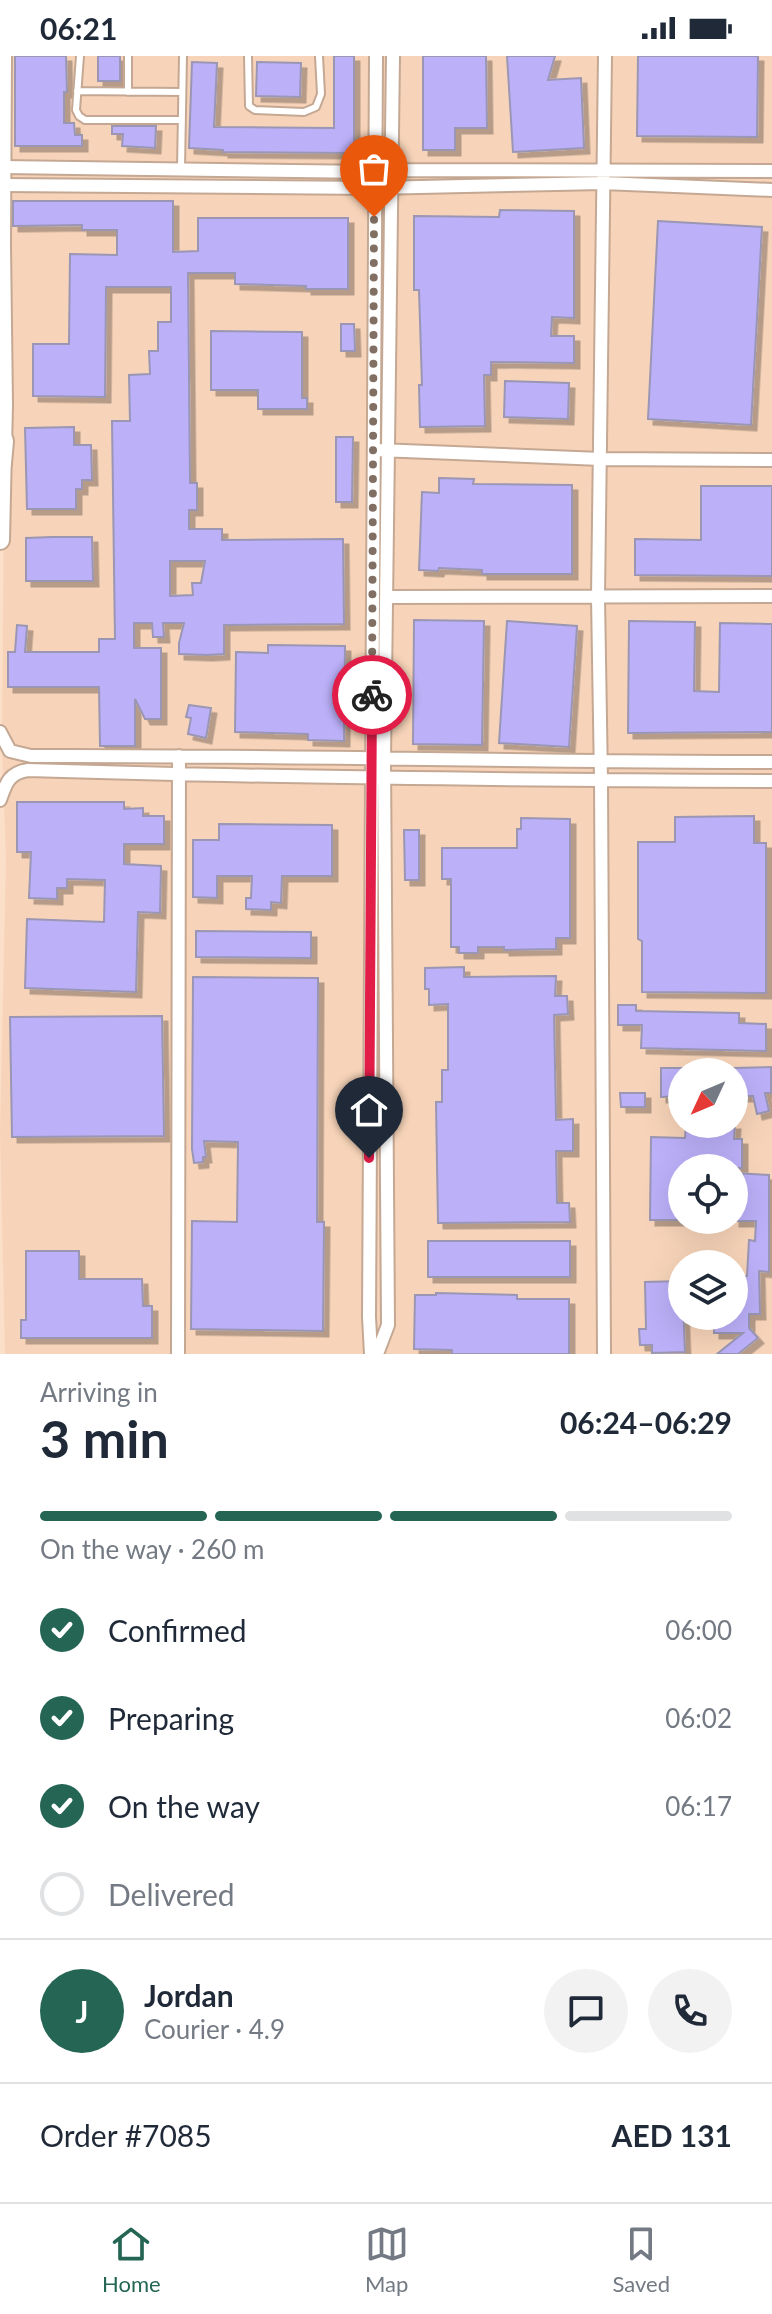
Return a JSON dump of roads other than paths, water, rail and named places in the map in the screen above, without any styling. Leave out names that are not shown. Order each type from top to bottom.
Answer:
[{"type":"main road","points":[[0,540],[2,56]]},
{"type":"street","points":[[374,1354],[369,1301],[378,778],[372,449],[376,56]]},
{"type":"street","points":[[378,760],[387,597],[386,450],[393,56]]},
{"type":"street","points":[[604,1354],[598,597],[605,56]]},
{"type":"street","points":[[180,186],[181,170]]},
{"type":"street","points":[[2,176],[181,170],[391,170],[603,177],[618,184],[772,190]]},
{"type":"street","points":[[2,176],[180,186],[392,188],[772,171]]},
{"type":"street","points":[[372,449],[601,459],[772,460]]},
{"type":"street","points":[[387,597],[772,596]]},
{"type":"street","points":[[0,732],[10,751],[31,756],[772,762]]},
{"type":"street","points":[[178,1354],[179,756]]},
{"type":"street","points":[[456,759],[464,778]]},
{"type":"street","points":[[0,800],[12,775],[28,770],[378,778],[772,781]]},
{"type":"street","points":[[374,1354],[388,1325],[378,778]]},
{"type":"lane","points":[[80,56],[76,110],[85,120],[182,120]]},
{"type":"lane","points":[[128,56],[128,92]]},
{"type":"lane","points":[[181,170],[183,56]]},
{"type":"lane","points":[[248,56],[249,106],[255,110],[304,112],[316,107],[320,100],[319,56]]},
{"type":"lane","points":[[77,91],[182,92]]}]
